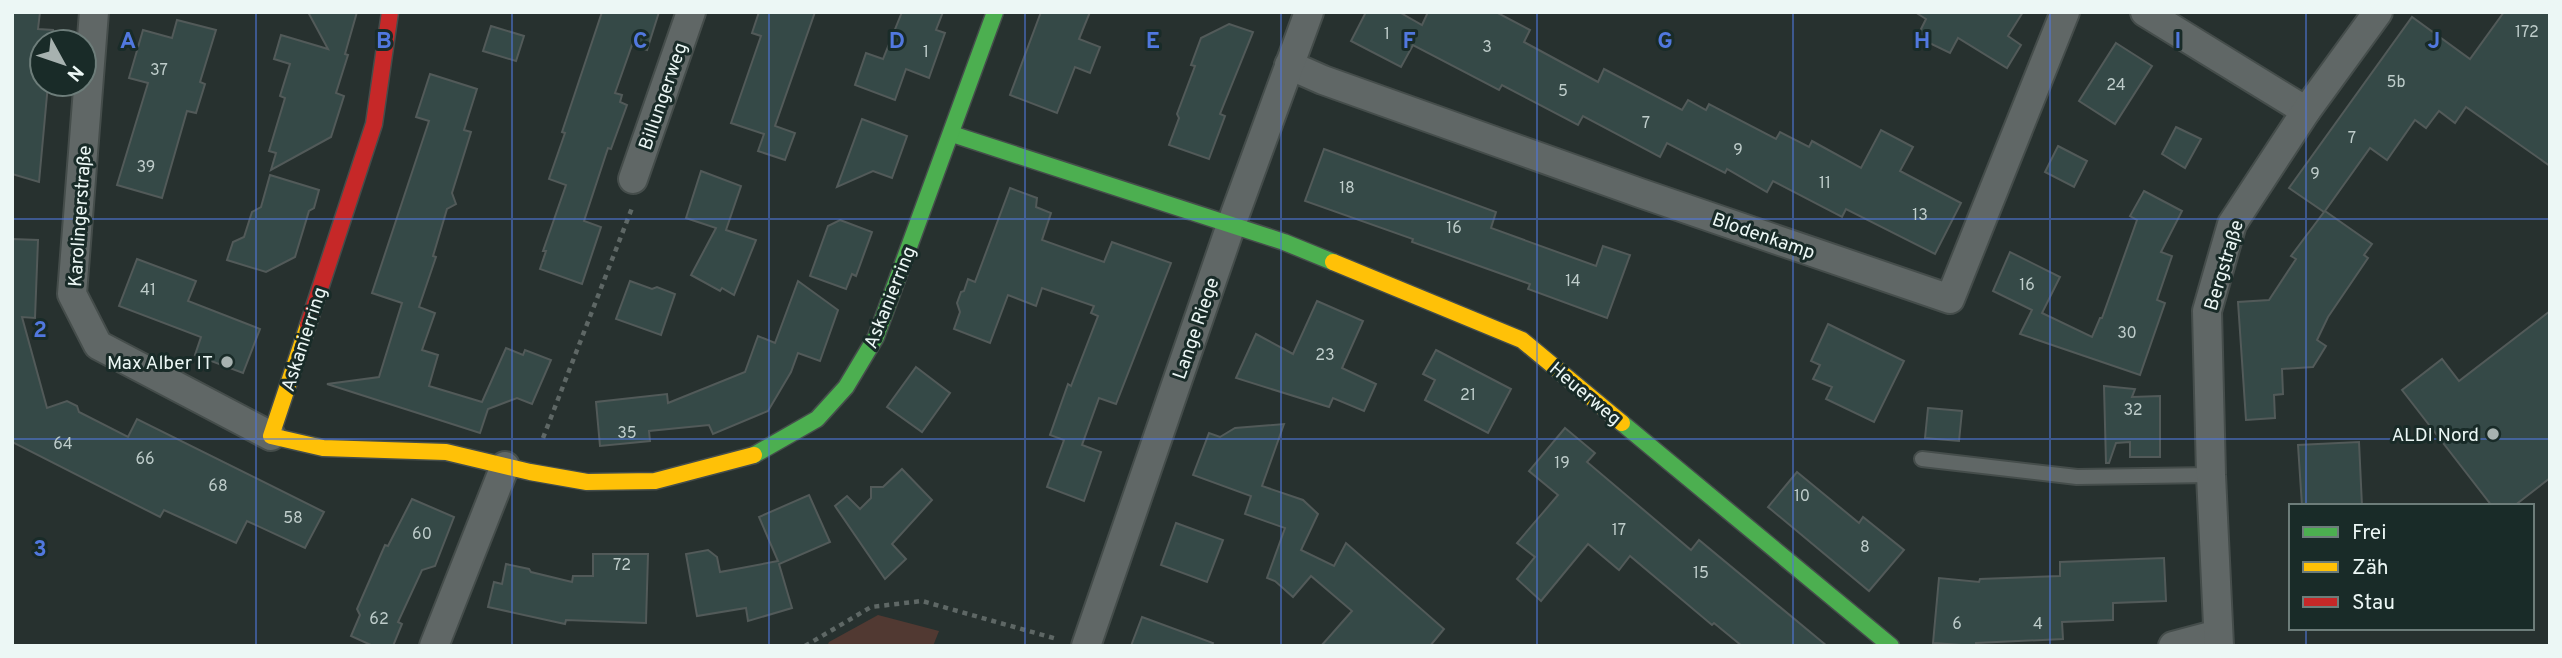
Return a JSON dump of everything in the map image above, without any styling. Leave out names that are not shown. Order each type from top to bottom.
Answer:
[{"type":"street","name":"Karolingerstraße","points":[[94,12],[72,294],[98,345],[271,436]]},
{"type":"street","name":"Askanierring","points":[[390,12],[374,124],[271,436],[323,448],[446,452],[587,482],[655,481],[760,453],[817,419],[846,387],[876,337],[995,12]]},
{"type":"street","name":"Billungerweg","points":[[633,179],[691,12]]},
{"type":"street","name":"Lange Riege","points":[[1077,644],[1309,12]]},
{"type":"street","name":"Blodenkamp","points":[[1289,65],[1323,80],[1640,193],[1950,299],[2065,12]]},
{"type":"street","points":[[2144,12],[2306,111]]},
{"type":"street","name":"Bergstraße","points":[[2219,640],[2207,311],[2232,224],[2306,111],[2378,12]]},
{"type":"street","points":[[952,134],[1231,225]]},
{"type":"street","name":"Heuerweg","points":[[1231,225],[1284,242],[1522,340],[1891,646]]},
{"type":"street","points":[[434,646],[517,469]]},
{"type":"street","points":[[2173,646],[2219,640]]},
{"type":"lane","points":[[1922,459],[2077,477],[2211,475]]},
{"type":"path","points":[[517,469],[631,212],[633,179]]},
{"type":"path","points":[[805,646],[871,607],[922,600],[1077,644]]},
{"type":"shaded area","points":[[878,615],[939,631],[933,646],[827,646],[829,642]]},
{"type":"building","points":[[12,12],[40,12],[38,28],[28,28],[28,98],[47,98],[39,182],[12,174]]},
{"type":"building","points":[[308,12],[357,12],[336,93],[344,96],[331,137],[271,170],[276,153],[269,151],[285,98],[280,96],[290,64],[274,59],[281,35],[328,49]]},
{"type":"building","points":[[602,12],[659,12],[647,50],[632,45],[615,93],[622,95],[620,102],[627,105],[611,149],[608,148],[584,221],[601,227],[582,284],[540,269],[546,251],[543,251],[566,185],[549,179]]},
{"type":"building","points":[[759,12],[815,12],[775,126],[795,133],[785,160],[758,151],[764,134],[731,123],[761,36],[752,33]]},
{"type":"building","points":[[902,12],[943,12],[936,30],[945,33],[929,78],[906,69],[895,100],[855,85],[866,53],[883,59]]},
{"type":"building","points":[[1041,12],[1090,12],[1079,39],[1100,47],[1090,73],[1075,67],[1057,113],[1010,95]]},
{"type":"building","points":[[1366,12],[1399,12],[1422,25],[1428,12],[1496,12],[1530,30],[1524,42],[1598,82],[1604,69],[1682,110],[1688,100],[1706,110],[1709,104],[1776,139],[1780,132],[1809,147],[1812,141],[1861,168],[1881,130],[1913,147],[1900,171],[1961,203],[1935,254],[1846,209],[1842,217],[1773,181],[1767,192],[1727,169],[1725,173],[1667,143],[1660,157],[1583,116],[1578,125],[1502,85],[1499,90],[1413,45],[1401,67],[1351,41]]},
{"type":"building","points":[[1915,12],[2023,12],[2008,36],[2021,45],[2007,68],[1958,38],[1950,53],[1917,37],[1926,19]]},
{"type":"building","points":[[2504,12],[2550,12],[2550,166],[2466,107],[2455,123],[2439,111],[2426,128],[2415,120],[2387,160],[2370,148],[2325,211],[2372,244],[2364,255],[2368,258],[2328,317],[2317,340],[2326,346],[2313,367],[2282,369],[2283,394],[2274,395],[2275,418],[2246,420],[2238,302],[2269,300],[2296,259],[2291,256],[2324,212],[2289,188],[2412,17],[2470,59]]},
{"type":"building","points":[[177,20],[216,30],[200,82],[205,84],[196,113],[187,111],[162,198],[117,185],[148,83],[129,78],[143,30],[172,38]]},
{"type":"building","points":[[1229,24],[1253,32],[1220,114],[1225,116],[1209,159],[1169,145],[1195,66],[1191,65],[1201,38]]},
{"type":"building","points":[[491,26],[524,36],[516,61],[483,51]]},
{"type":"building","points":[[2116,43],[2152,66],[2115,124],[2079,101]]},
{"type":"building","points":[[430,74],[477,89],[464,130],[471,132],[452,193],[456,204],[447,209],[433,256],[436,257],[419,307],[435,313],[422,350],[438,355],[429,386],[482,402],[506,348],[523,355],[525,350],[551,360],[532,404],[517,398],[488,409],[480,433],[327,384],[379,377],[402,303],[372,293],[429,121],[416,117]]},
{"type":"building","points":[[862,119],[907,136],[892,178],[873,171],[837,187]]},
{"type":"building","points":[[2176,127],[2201,139],[2185,168],[2162,154]]},
{"type":"building","points":[[2058,146],[2087,161],[2074,187],[2045,172]]},
{"type":"building","points":[[1324,149],[1496,212],[1491,228],[1596,266],[1603,246],[1630,255],[1607,318],[1528,289],[1530,284],[1305,201]]},
{"type":"building","points":[[701,171],[741,186],[726,230],[756,240],[734,295],[722,288],[720,291],[691,275],[716,228],[686,218]]},
{"type":"building","points":[[270,175],[319,190],[314,208],[309,211],[295,257],[266,272],[227,260],[233,242],[244,237],[252,212],[261,207]]},
{"type":"building","points":[[1010,188],[1037,198],[1036,207],[1051,213],[1042,240],[1104,262],[1112,242],[1171,263],[1116,404],[1099,398],[1082,445],[1101,452],[1084,501],[1047,487],[1064,440],[1050,435],[1068,384],[1071,386],[1098,316],[1091,313],[1094,306],[1042,288],[1036,306],[1008,295],[990,343],[954,329],[960,312],[957,303],[961,292],[964,291],[968,279],[975,282]]},
{"type":"building","points":[[2144,191],[2182,211],[2161,252],[2172,256],[2157,300],[2165,303],[2140,375],[2020,334],[2032,310],[1993,291],[2010,252],[2060,277],[2042,313],[2092,337],[2102,318],[2137,220],[2130,216]]},
{"type":"building","points":[[840,220],[872,232],[856,276],[852,274],[846,289],[810,276],[828,226]]},
{"type":"building","points":[[12,239],[38,240],[35,318],[22,317],[47,408],[67,401],[77,406],[79,412],[128,437],[137,419],[324,512],[305,548],[247,521],[236,543],[164,510],[160,517],[12,442]]},
{"type":"building","points":[[137,259],[196,281],[188,301],[260,329],[243,373],[195,355],[201,337],[119,306]]},
{"type":"building","points":[[630,281],[675,294],[661,335],[616,319]]},
{"type":"building","points":[[798,281],[838,310],[820,361],[798,353],[791,372],[768,411],[713,434],[709,425],[649,431],[650,441],[600,446],[596,402],[667,394],[668,403],[745,372],[758,336],[775,343]]},
{"type":"building","points":[[1317,301],[1363,321],[1342,368],[1376,384],[1364,411],[1333,398],[1329,407],[1236,378],[1256,334],[1293,354]]},
{"type":"building","name":"ALDI Nord","points":[[2550,311],[2550,478],[2517,504],[2490,504],[2402,390],[2442,359],[2459,381]]},
{"type":"building","points":[[1828,324],[1904,361],[1874,422],[1826,399],[1832,387],[1813,379],[1820,365],[1811,361]]},
{"type":"building","points":[[1436,350],[1511,389],[1488,433],[1425,400],[1435,380],[1423,374]]},
{"type":"building","points":[[916,367],[950,393],[922,432],[887,407]]},
{"type":"building","points":[[2104,386],[2135,389],[2132,397],[2160,396],[2160,457],[2130,457],[2130,442],[2116,443],[2109,463],[2106,463]]},
{"type":"building","points":[[1928,408],[1962,411],[1959,441],[1925,438]]},
{"type":"building","points":[[1284,424],[1262,486],[1303,500],[1318,514],[1301,550],[1334,566],[1346,543],[1444,629],[1430,646],[1321,646],[1352,611],[1311,576],[1293,597],[1275,581],[1267,578],[1285,528],[1245,514],[1251,496],[1193,475],[1209,433],[1220,437],[1235,428]]},
{"type":"building","points":[[1565,428],[1595,453],[1587,462],[1691,550],[1699,540],[1827,646],[1742,646],[1714,623],[1712,625],[1630,556],[1619,570],[1588,544],[1541,601],[1517,579],[1535,557],[1517,543],[1558,495],[1529,471]]},
{"type":"building","points":[[2359,442],[2362,504],[2302,504],[2298,445]]},
{"type":"building","points":[[902,469],[932,500],[892,544],[906,559],[885,579],[835,506],[847,496],[860,509],[871,498],[871,487],[883,487]]},
{"type":"building","points":[[1797,472],[1859,523],[1863,517],[1904,550],[1869,591],[1768,507]]},
{"type":"building","points":[[809,495],[830,542],[779,564],[792,608],[748,621],[746,608],[697,616],[686,554],[708,550],[717,557],[720,572],[778,561],[759,517]]},
{"type":"building","points":[[412,499],[454,517],[435,566],[422,570],[398,622],[402,624],[393,646],[373,646],[351,636],[360,615],[357,609],[385,545],[388,546]]},
{"type":"building","points":[[1176,523],[1223,540],[1207,582],[1161,565]]},
{"type":"building","points":[[593,554],[648,554],[646,623],[566,620],[565,624],[488,607],[494,582],[502,584],[506,564],[572,582],[573,576],[593,576]]},
{"type":"building","points":[[2164,558],[2166,601],[2113,603],[2113,620],[2062,622],[2063,639],[1976,643],[1976,646],[1933,643],[1939,578],[1979,582],[1980,579],[2060,576],[2060,562]]},
{"type":"building","points":[[1142,617],[1213,643],[1212,646],[1131,646]]},
{"type":"traffic: fast","points":[[754,455],[817,419],[846,387],[876,337],[995,12]]},
{"type":"traffic: fast","points":[[952,134],[1284,242],[1333,262]]},
{"type":"traffic: fast","points":[[1622,423],[1891,646]]},
{"type":"traffic: slow","points":[[1333,262],[1522,340],[1622,423]]},
{"type":"traffic: slow","points":[[308,325],[271,436],[323,448],[446,452],[587,482],[655,481],[754,455]]},
{"type":"traffic: jam","points":[[308,325],[374,124],[390,12]]},
{"type":"place","name":"Max Alber IT","points":[[227,362]]},
{"type":"place","name":"ALDI Nord","points":[[2493,434]]}]
